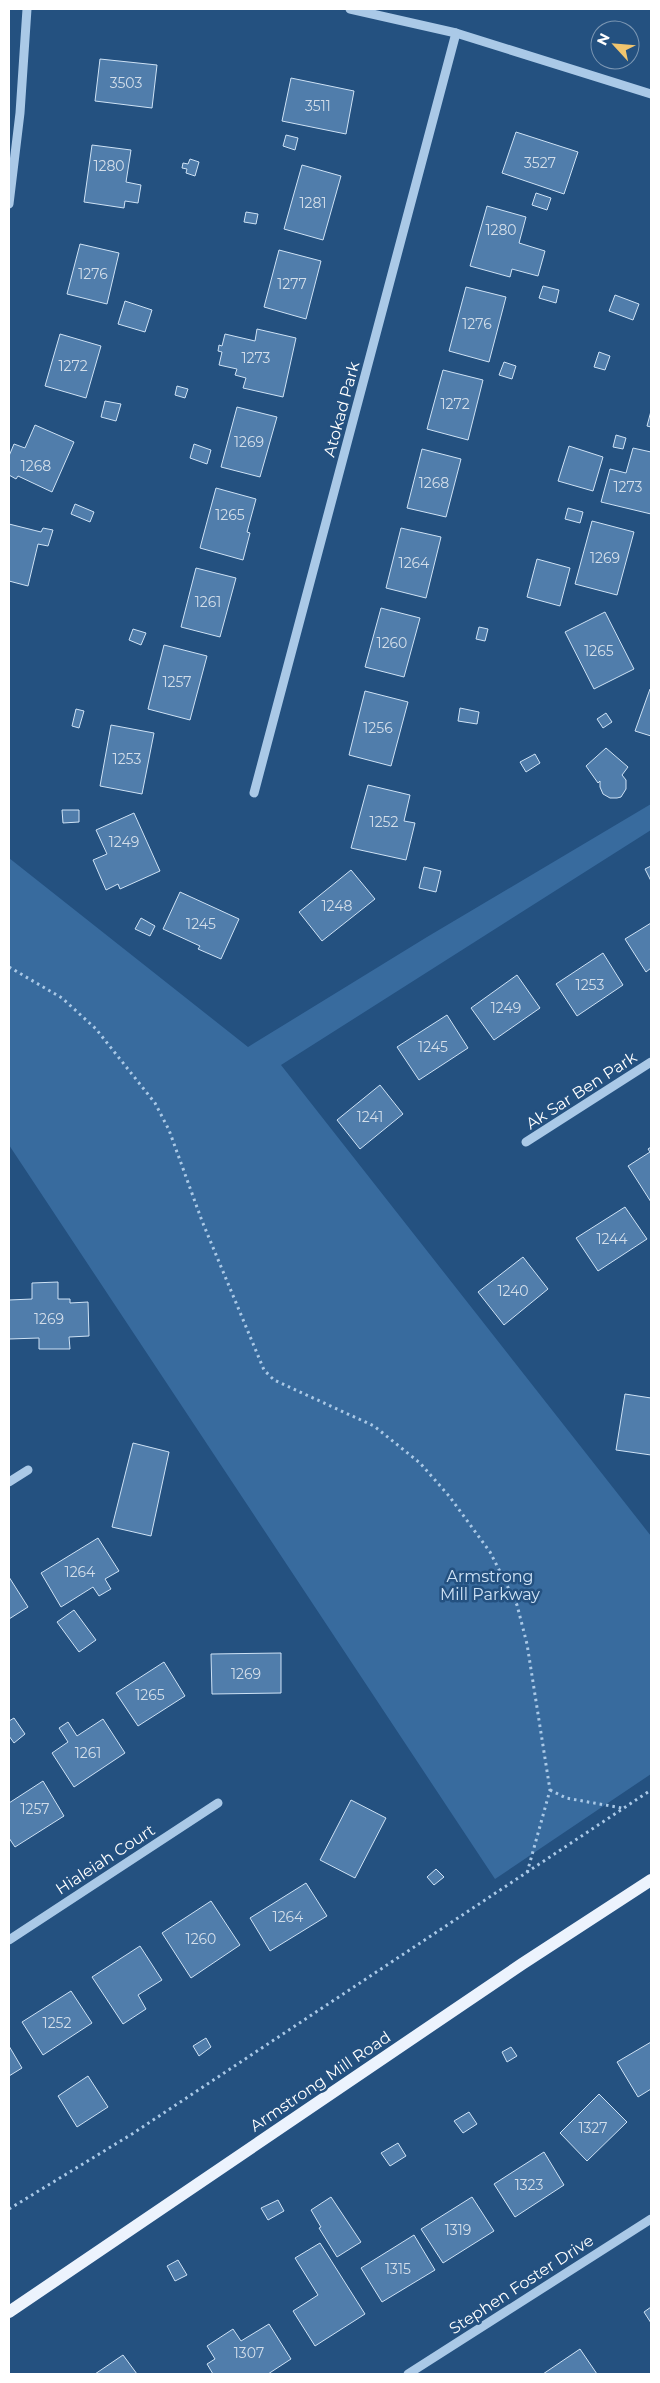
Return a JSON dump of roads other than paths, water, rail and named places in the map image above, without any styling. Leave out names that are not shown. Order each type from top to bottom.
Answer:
[{"type":"main road","name":"Armstrong Mill Road","points":[[9,2312],[522,1964],[651,1880]]},
{"type":"street","points":[[9,204],[20,113],[26,9]]},
{"type":"street","points":[[350,9],[456,33],[651,94]]},
{"type":"street","name":"Atokad Park","points":[[254,794],[456,33]]},
{"type":"street","name":"Ak Sar Ben Park","points":[[526,1142],[651,1062]]},
{"type":"street","points":[[9,1482],[28,1470]]},
{"type":"street","name":"Hialeiah Court","points":[[9,1940],[218,1803]]},
{"type":"street","name":"Stephen Foster Drive","points":[[408,2374],[651,2219]]},
{"type":"park label","name":"Armstrong Mill Parkway","points":[[490,1585]]}]
